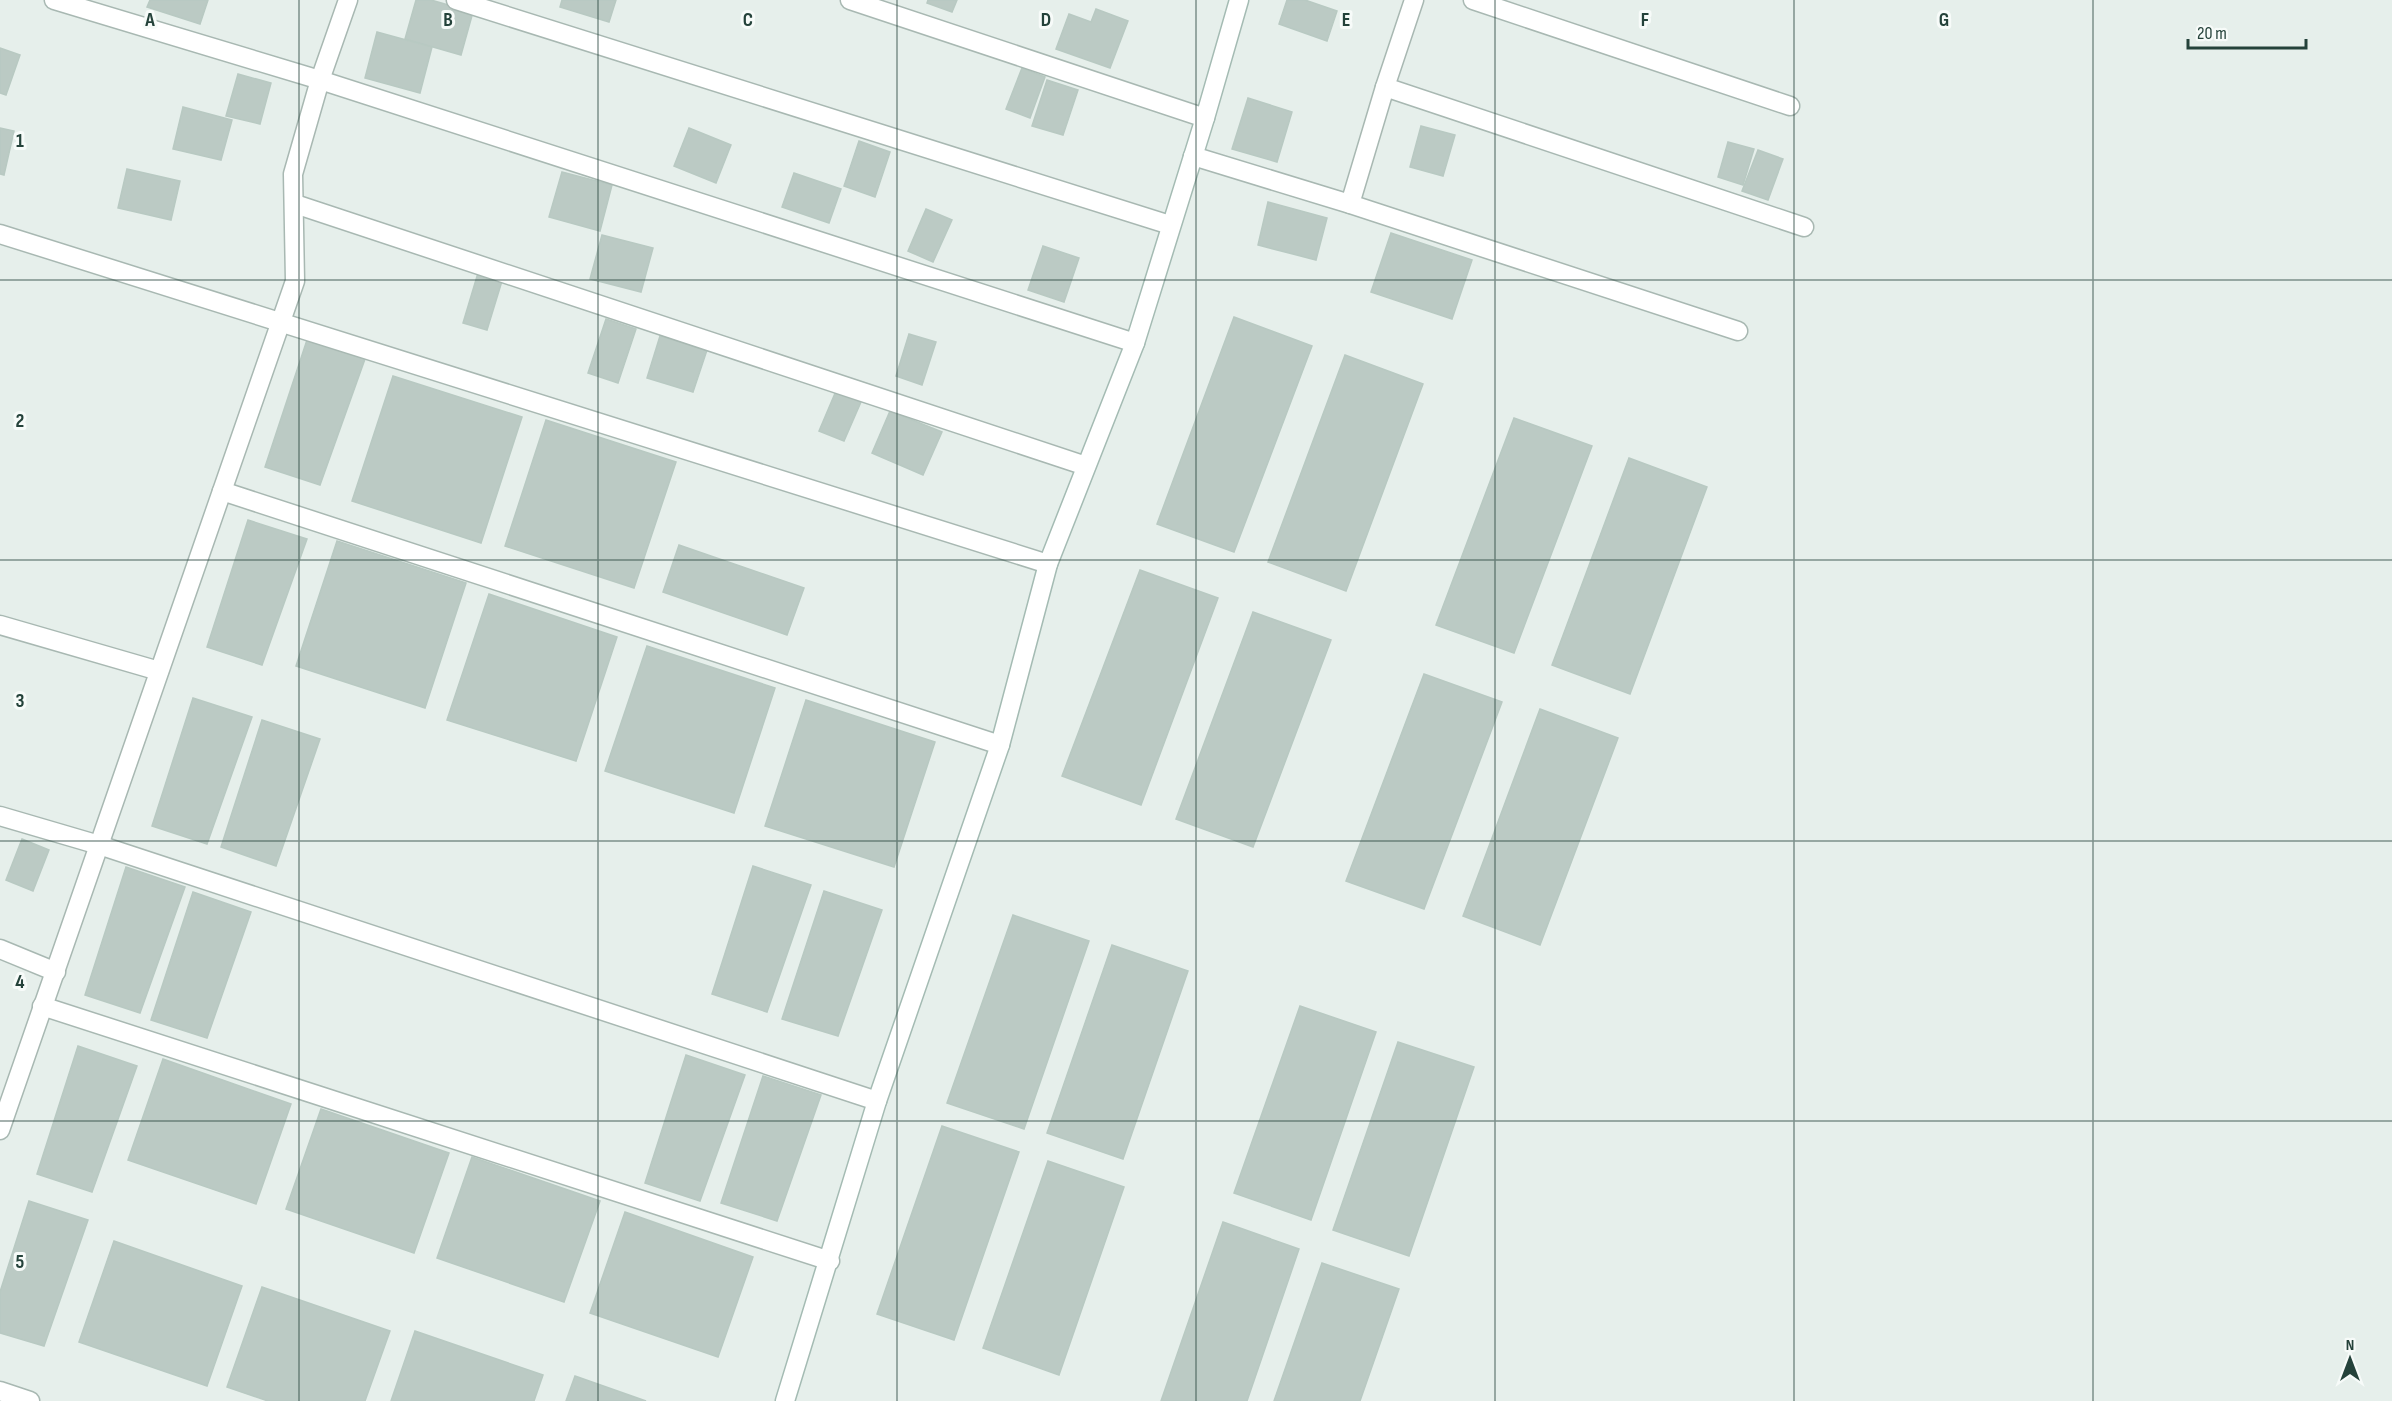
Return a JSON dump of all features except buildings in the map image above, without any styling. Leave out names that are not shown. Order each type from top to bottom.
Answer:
[{"type":"street","points":[[54,0],[320,80],[1135,343]]},
{"type":"street","points":[[0,1130],[295,281],[293,174],[320,80],[348,0]]},
{"type":"street","points":[[456,0],[1170,225]]},
{"type":"street","points":[[850,0],[1205,118]]},
{"type":"street","points":[[785,1401],[830,1261],[877,1101],[1000,745],[1048,564],[1135,343],[1239,0]]},
{"type":"street","points":[[1350,204],[1414,0]]},
{"type":"street","points":[[1473,0],[1790,106]]},
{"type":"street","points":[[1385,87],[1804,227]]},
{"type":"street","points":[[1193,156],[1350,204],[1738,331]]},
{"type":"street","points":[[295,204],[1086,466]]},
{"type":"street","points":[[0,234],[1048,564]]},
{"type":"street","points":[[222,491],[1000,745]]},
{"type":"street","points":[[0,625],[159,671]]},
{"type":"street","points":[[0,816],[99,845],[877,1101]]},
{"type":"street","points":[[0,949],[56,972]]},
{"type":"street","points":[[42,1006],[830,1261]]},
{"type":"street","points":[[0,1391],[30,1401]]}]
